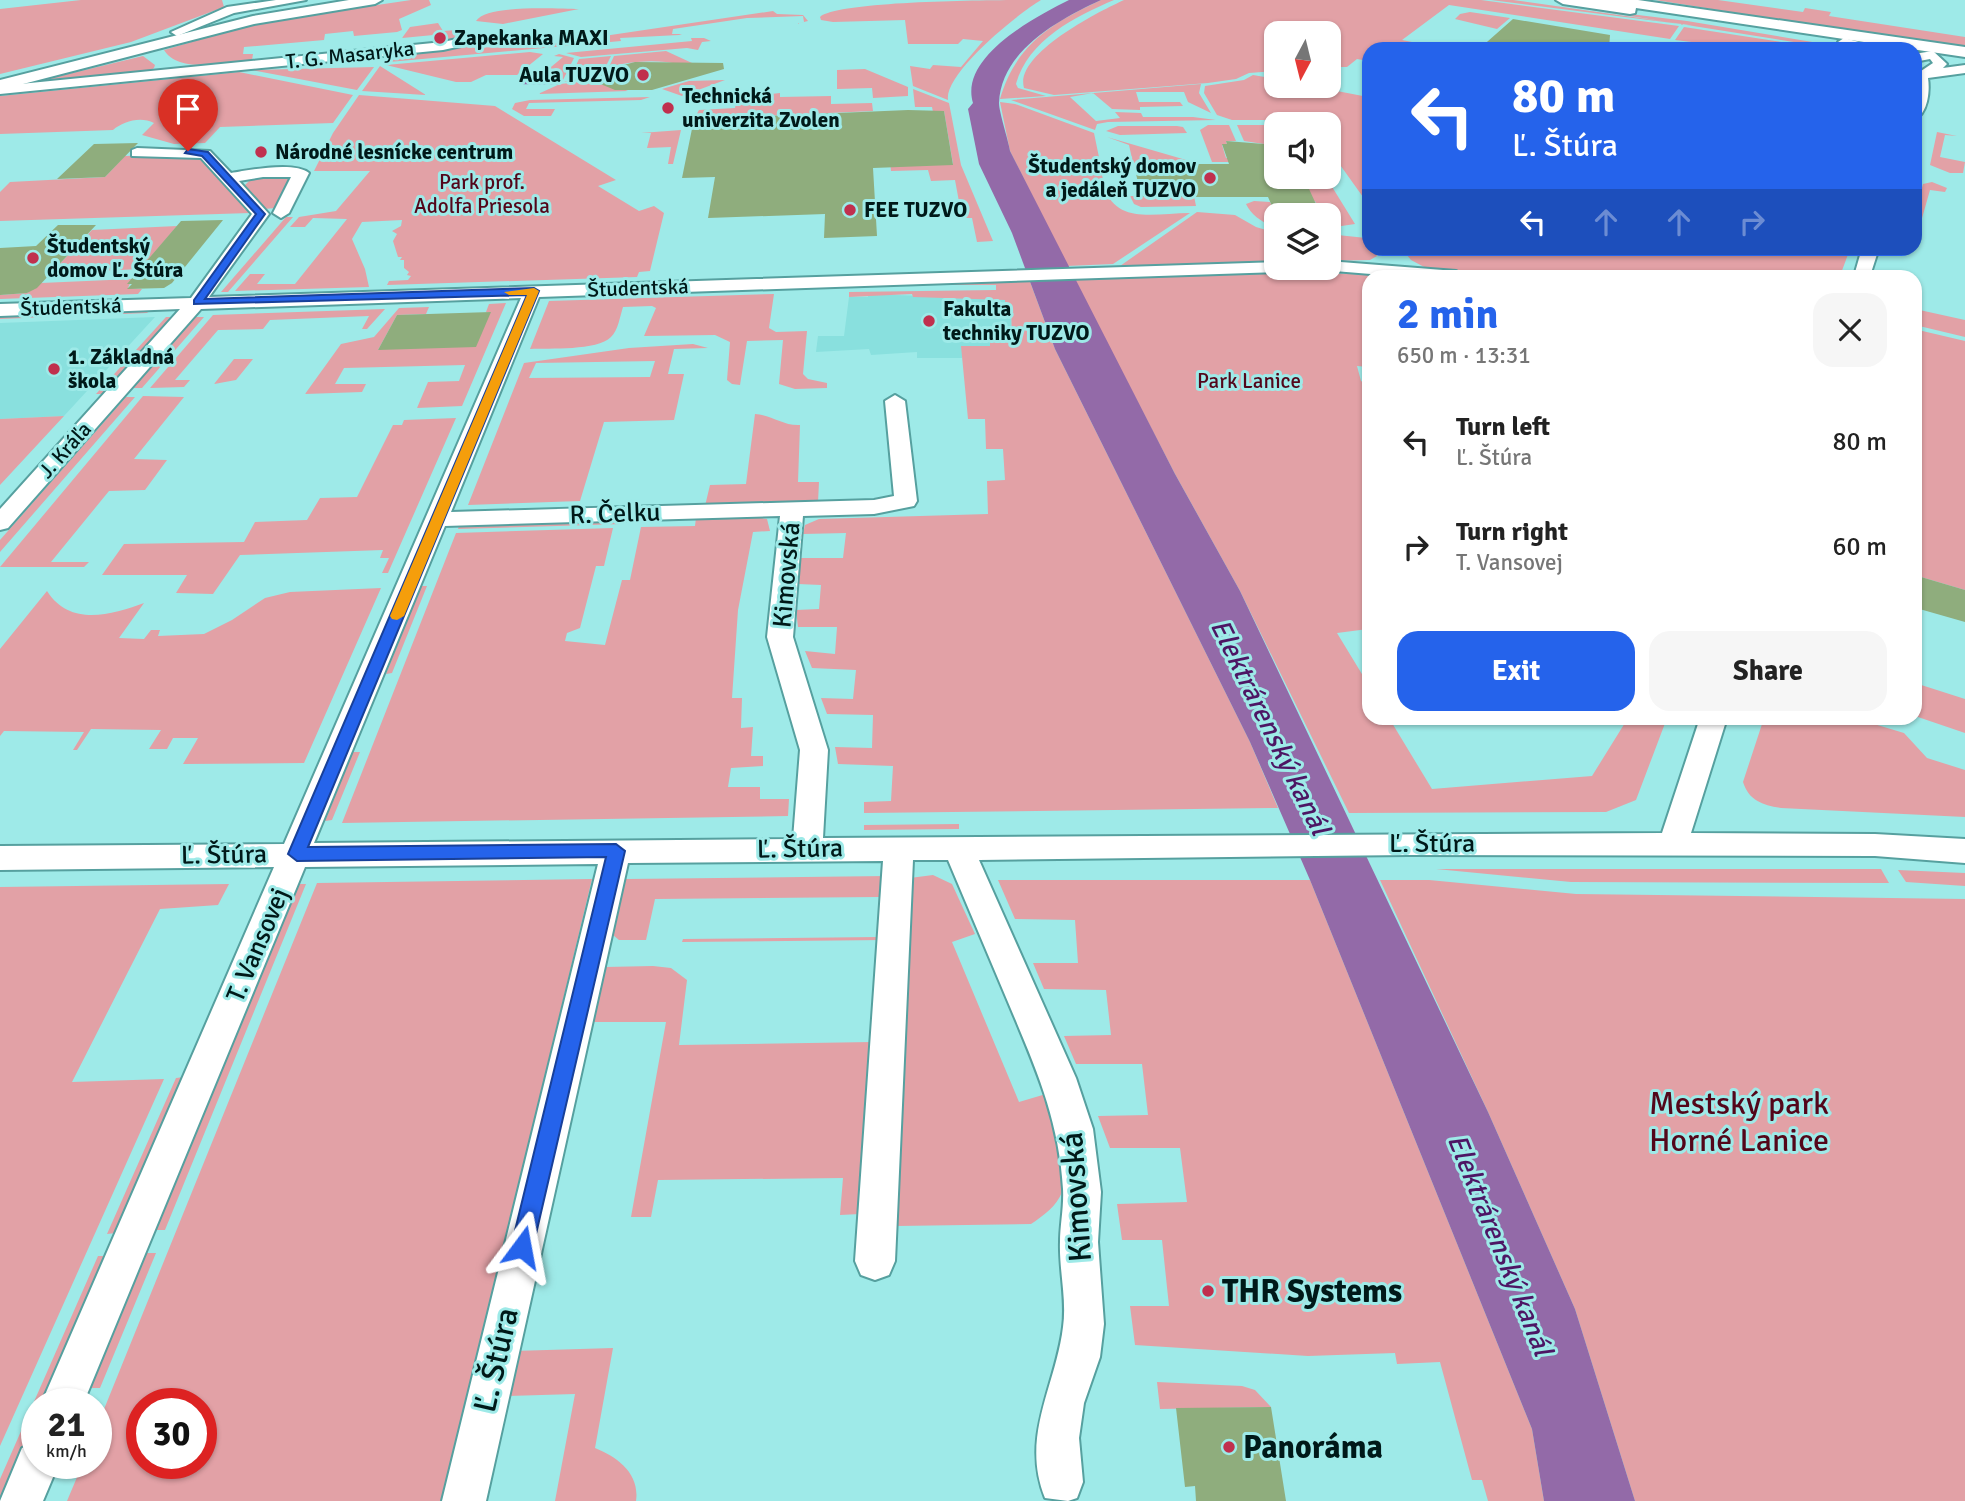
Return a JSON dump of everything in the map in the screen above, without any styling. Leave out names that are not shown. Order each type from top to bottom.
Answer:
[{"type":"street","points":[[177,32],[231,10],[300,0]]},
{"type":"street","points":[[0,78],[248,15],[334,0]]},
{"type":"street","name":"T. G. Masaryka","points":[[0,88],[253,20],[375,0]]},
{"type":"street","points":[[1563,0],[1844,42]]},
{"type":"street","points":[[1609,0],[1877,42]]},
{"type":"street","name":"T. G. Masaryka","points":[[0,88],[229,68],[443,46],[471,40]]},
{"type":"street","name":"T. G. Masaryka","points":[[143,49],[179,66],[229,68]]},
{"type":"street","points":[[1922,49],[1965,52]]},
{"type":"street","points":[[1922,73],[1940,64],[1935,51]]},
{"type":"street","points":[[1922,53],[1935,51],[1965,60]]},
{"type":"street","points":[[148,75],[165,67],[160,59]]},
{"type":"street","points":[[1922,74],[1965,69]]},
{"type":"street","points":[[137,153],[201,152],[261,214],[283,213],[301,173],[284,171],[229,178]]},
{"type":"street","name":"J. Kráľa","points":[[0,523],[197,302],[261,214]]},
{"type":"street","name":"Študentská","points":[[0,310],[1264,267]]},
{"type":"street","points":[[1341,267],[1379,270]]},
{"type":"street","name":"T. Vansovej","points":[[69,1388],[534,291]]},
{"type":"street","name":"Kimovská","points":[[807,849],[814,750],[780,637],[792,509],[874,507],[906,501],[894,401]]},
{"type":"street","name":"R. Čelku","points":[[438,519],[792,509]]},
{"type":"street","points":[[1673,844],[1712,725]]},
{"type":"street","name":"Ľ. Štúra","points":[[0,858],[1249,845],[1875,845],[1965,851]]},
{"type":"street","name":"Kimovská","points":[[958,847],[1058,1078],[1075,1129],[1082,1192],[1079,1242],[1084,1324],[1079,1357],[1063,1403],[1058,1438],[1061,1482]]},
{"type":"street","points":[[875,1261],[899,848]]},
{"type":"street","name":"Ľ. Štúra","points":[[464,1501],[616,851]]},
{"type":"street","points":[[20,1501],[30,1479]]},
{"type":"shaded area","name":"Fakulta techniky TUZVO","points":[[868,294],[1005,299],[1011,309],[1012,338],[990,336],[990,346],[962,346],[962,358],[917,358],[917,352],[871,355],[869,349],[816,352],[818,336],[844,336],[849,297],[868,297]]},
{"type":"shaded area","name":"1. Základná škola","points":[[155,317],[64,416],[0,419],[0,323]]},
{"type":"green space","points":[[81,0],[222,0],[224,7],[131,42],[0,74],[0,9]]},
{"type":"green space","points":[[411,0],[429,0],[431,5],[399,19],[402,30],[397,32],[354,36],[353,31],[325,34],[324,40],[244,47],[243,54],[253,54],[252,60],[218,64],[192,65],[180,62],[164,50],[256,23]]},
{"type":"green space","points":[[1041,0],[1001,30],[970,60],[950,88],[948,100],[913,86],[910,66],[930,69],[933,65],[961,67],[983,41],[963,39],[958,44],[908,44],[905,20],[833,22],[821,20],[820,17],[834,11],[889,4]]},
{"type":"green space","points":[[1101,0],[1114,0],[1069,22],[1055,32],[1042,42],[1022,68],[1016,84],[1018,88],[1046,96],[1000,99],[1016,64],[1038,38],[1067,17]]},
{"type":"green space","points":[[1124,0],[1481,0],[1679,26],[1670,39],[1449,5],[1402,40],[1412,42],[1362,42],[1362,60],[1357,59],[1347,67],[1341,67],[1341,21],[1264,21],[1264,72],[1208,83],[1054,95],[1024,88],[1024,75],[1032,61],[1061,35]]},
{"type":"green space","points":[[1491,0],[1513,0],[1696,26]]},
{"type":"green space","points":[[1655,0],[1718,0],[1803,12],[1805,8],[1831,12],[1829,16],[1965,37],[1965,49]]},
{"type":"green space","points":[[1573,7],[1687,21],[1812,42],[1794,42]]},
{"type":"green space","points":[[579,9],[503,24],[476,21],[494,12],[508,10]]},
{"type":"green space","points":[[773,11],[777,14],[803,15],[808,21],[804,22],[803,16],[747,18],[673,29],[672,34],[682,34],[679,35],[620,38],[621,41],[389,62],[389,56],[393,55],[466,47],[523,48]]},
{"type":"green space","points":[[1470,12],[1510,18],[1497,29],[1455,19],[1460,14]]},
{"type":"green space","points":[[438,23],[443,31],[456,30],[458,38],[446,41],[444,34],[402,38],[410,27]]},
{"type":"green space","points":[[1684,27],[1782,42],[1692,42],[1675,40]]},
{"type":"green space","points":[[691,38],[711,41],[702,42],[698,50],[687,48],[581,57],[566,53],[692,41]]},
{"type":"green space","points":[[666,51],[705,69],[652,61],[609,67],[614,56]]},
{"type":"green space","points":[[530,52],[543,54],[517,75],[486,75],[471,82],[456,82],[386,65]]},
{"type":"green space","points":[[559,54],[574,58],[563,80],[533,82],[563,57],[554,56]]},
{"type":"green space","points":[[143,56],[155,65],[148,72],[31,83]]},
{"type":"green space","points":[[611,56],[600,78],[564,82],[569,80],[579,59]]},
{"type":"green space","points":[[380,66],[426,95],[362,91]]},
{"type":"green space","points":[[374,67],[357,90],[251,70]]},
{"type":"green space","points":[[865,69],[908,87],[908,96],[873,98],[872,88],[837,89],[837,70]]},
{"type":"green space","points":[[239,72],[353,95],[333,123],[220,127],[205,143],[174,144],[142,135],[154,123],[144,120],[127,122],[113,130],[0,134],[0,96]]},
{"type":"green space","points":[[1253,75],[1264,77],[1264,98],[1341,98],[1341,92],[1362,96],[1362,196],[1341,166],[1341,112],[1264,112],[1264,120],[1232,120],[1217,115],[1204,93],[1205,86],[1244,80]]},
{"type":"green space","points":[[599,80],[628,91],[538,94],[560,84]]},
{"type":"green space","points":[[725,80],[682,96],[662,89],[689,81]]},
{"type":"green space","points":[[1201,84],[1199,93],[1211,113],[1188,102],[1184,92],[1136,92],[1139,102],[1180,102],[1183,106],[1140,107],[1140,110],[1112,109],[1093,93]]},
{"type":"green space","points":[[913,89],[949,103],[961,165],[993,241],[977,242],[972,218],[962,218],[955,180],[931,181],[928,170],[891,171],[886,119],[953,164],[944,111],[933,112],[932,107],[915,107]]},
{"type":"green space","points":[[780,93],[780,97],[831,96],[831,104],[872,103],[873,111],[694,119],[699,110],[735,108],[737,98]]},
{"type":"green space","points":[[1092,93],[1070,97],[1096,121],[1120,118],[1115,112],[1141,113],[1143,117],[1216,120],[1108,122],[1097,124],[1095,130],[1011,100]]},
{"type":"green space","name":"Park prof. Adolfa Priesola","points":[[359,95],[495,106],[616,180],[598,186],[639,211],[654,206],[664,213],[650,271],[639,272],[637,277],[387,285],[389,281],[408,280],[411,276],[407,275],[409,272],[404,268],[404,260],[400,260],[402,257],[398,257],[393,241],[397,234],[392,231],[401,226],[402,220],[362,222],[352,239],[365,269],[369,287],[235,291],[250,274],[265,274],[257,284],[295,284],[347,219],[313,218],[305,227],[290,227],[299,217],[336,211],[370,171],[314,171],[333,133]]},
{"type":"green space","points":[[650,97],[641,100],[529,103],[526,109],[555,109],[551,116],[524,116],[512,109],[515,103],[530,100]]},
{"type":"green space","points":[[1000,102],[1015,104],[1094,133],[1101,167],[1083,167],[1084,175],[1102,175],[1104,184],[1085,184],[1086,190],[1097,191],[1097,187],[1104,187],[1110,199],[1128,212],[1151,215],[1190,213],[1113,264],[1067,266],[1010,151]]},
{"type":"green space","points":[[1208,125],[1229,125],[1236,141],[1226,141],[1227,144],[1222,145],[1226,158],[1235,158],[1236,162],[1212,162],[1200,130]]},
{"type":"green space","points":[[1237,125],[1264,125],[1264,144],[1244,141]]},
{"type":"green space","points":[[1118,126],[1177,126],[1183,127],[1187,133],[1120,135],[1106,131]]},
{"type":"green space","points":[[681,130],[673,164],[668,164],[671,147],[647,148],[651,133],[641,133]]},
{"type":"green space","points":[[1937,132],[1957,136],[1945,135],[1940,157],[1965,162],[1963,173],[1950,173],[1930,165]]},
{"type":"green space","points":[[1107,137],[1193,162],[1133,163],[1129,145]]},
{"type":"green space","points":[[199,155],[250,213],[0,221],[0,192],[10,182],[105,177],[125,156]]},
{"type":"green space","points":[[284,174],[293,177],[276,208],[264,209],[244,186],[253,177]]},
{"type":"green space","points":[[1932,182],[1947,188],[1945,192],[1930,190],[1922,218],[1922,188],[1923,184]]},
{"type":"green space","points":[[1308,189],[1333,189],[1355,224],[1341,226],[1341,203],[1312,201]]},
{"type":"green space","points":[[1130,196],[1194,196],[1196,206],[1141,207],[1134,204]]},
{"type":"green space","points":[[1254,201],[1270,202],[1264,203],[1264,221],[1251,212],[1246,204]]},
{"type":"green space","points":[[1197,212],[1235,215],[1264,229],[1264,262],[1120,266]]},
{"type":"green space","points":[[286,217],[293,217],[228,292],[221,292]]},
{"type":"green space","points":[[177,226],[141,269],[51,273],[92,230]]},
{"type":"green space","points":[[1341,235],[1362,238],[1362,256],[1377,256],[1370,260],[1341,261]]},
{"type":"green space","points":[[1408,256],[1847,256],[1842,270],[1439,270],[1428,269]]},
{"type":"green space","name":"Park Lanice","points":[[1264,271],[1264,280],[1341,280],[1341,274],[1362,274],[1362,366],[1357,366],[1362,382],[1362,630],[1337,633],[1362,674],[1362,725],[1393,725],[1432,789],[1592,776],[1624,725],[1664,725],[1636,800],[1606,812],[1349,813],[1240,591],[1175,474],[1073,277]]},
{"type":"green space","points":[[132,279],[128,288],[142,289],[138,294],[0,299],[0,295],[27,293],[41,283]]},
{"type":"green space","points":[[1029,279],[1055,349],[1250,742],[1278,808],[864,813],[864,802],[891,801],[893,766],[838,764],[835,747],[872,748],[873,715],[827,714],[821,698],[853,699],[856,670],[812,668],[805,651],[835,654],[837,627],[798,627],[796,610],[819,609],[821,585],[798,584],[800,558],[843,558],[846,533],[803,534],[805,525],[819,519],[988,514],[987,481],[1005,480],[1003,449],[986,449],[985,419],[968,419],[961,346],[990,346],[990,336],[1012,337],[1011,309],[1005,309],[1005,300],[913,297],[912,294],[849,297],[849,292],[996,290],[996,285],[849,285]]},
{"type":"green space","points":[[774,294],[769,328],[776,332],[807,331],[803,374],[808,379],[827,383],[827,388],[795,389],[779,384],[783,340],[747,341],[740,385],[732,384],[727,380],[730,342],[715,335],[644,336],[656,308],[652,306],[623,307],[619,323],[611,337],[595,345],[530,349],[549,301]]},
{"type":"green space","points":[[506,303],[462,406],[417,408],[428,382],[459,381],[465,365],[344,368],[335,384],[366,384],[362,392],[305,394],[341,344],[374,337],[399,308],[429,307],[426,314],[397,315],[378,350],[491,312],[486,312],[489,304]]},
{"type":"green space","points":[[385,309],[367,329],[362,329],[369,316],[270,320],[263,329],[218,330],[175,380],[190,380],[184,387],[150,388],[213,315]]},
{"type":"green space","points":[[150,310],[147,313],[0,319],[0,316]]},
{"type":"green space","points":[[1922,311],[1965,320],[1965,337],[1922,327]]},
{"type":"green space","points":[[166,317],[172,317],[103,394],[96,394]]},
{"type":"green space","points":[[196,317],[204,317],[142,388],[133,388]]},
{"type":"green space","points":[[1922,331],[1965,341],[1965,590],[1922,577]]},
{"type":"green space","points":[[693,344],[708,348],[674,349],[668,374],[684,374],[674,420],[604,422],[580,501],[468,505],[524,363],[629,348]],"holes":[[[655,361],[650,377],[529,378],[536,363]]]},
{"type":"green space","points":[[234,359],[253,359],[236,380],[214,384]]},
{"type":"green space","points":[[143,396],[184,397],[134,459],[167,460],[145,490],[109,491],[51,562],[89,562],[84,567],[0,567]]},
{"type":"green space","points":[[126,397],[135,397],[0,552],[0,540]]},
{"type":"green space","points":[[755,414],[800,425],[798,482],[819,482],[818,502],[705,506],[710,485],[746,484]]},
{"type":"green space","points":[[64,416],[0,485],[0,419]]},
{"type":"green space","points":[[456,418],[388,573],[382,573],[389,558],[380,558],[383,550],[240,555],[213,594],[176,593],[187,575],[102,575],[124,544],[244,542],[255,522],[307,520],[320,498],[357,497],[393,425],[402,425],[404,420]]},
{"type":"green space","points":[[696,518],[767,519],[770,531],[753,532],[738,610],[732,698],[742,698],[741,728],[753,727],[751,756],[763,756],[763,766],[731,768],[728,787],[760,787],[760,799],[789,799],[788,816],[342,823],[456,533],[613,528],[604,566],[596,566],[580,628],[567,633],[565,641],[605,645],[622,580],[630,580],[641,527],[695,526]]},
{"type":"green space","points":[[624,521],[623,524],[458,529],[459,526]]},
{"type":"green space","points":[[421,586],[427,586],[392,673],[386,674]]},
{"type":"green space","points":[[381,588],[304,763],[183,764],[198,738],[173,738],[167,749],[149,749],[161,730],[91,729],[77,750],[73,750],[84,732],[4,731],[0,736],[0,649],[47,591],[67,610],[79,614],[105,614],[144,603],[119,638],[144,639],[151,630],[160,630],[158,636],[204,634],[232,620],[265,598],[290,592]]},
{"type":"green space","points":[[1922,685],[1965,699],[1965,733],[1922,718]]},
{"type":"green space","points":[[1762,725],[1877,725],[1904,733],[1927,758],[1965,770],[1965,817],[1781,808],[1753,798],[1743,782]]},
{"type":"green space","points":[[353,752],[360,752],[332,820],[325,821]]},
{"type":"green space","points":[[959,824],[959,829],[864,830],[864,825]]},
{"type":"green space","points":[[1436,869],[1881,869],[1889,883],[1571,882]]},
{"type":"green space","points":[[1898,870],[1965,873],[1965,886],[1906,882]]},
{"type":"green space","points":[[933,875],[952,884],[975,934],[952,942],[1019,1102],[1046,1094],[1058,1129],[1064,1157],[1065,1183],[1053,1206],[1031,1224],[897,1226],[908,885],[910,878]]},
{"type":"green space","points":[[887,876],[884,940],[682,942],[683,939],[879,937],[879,897],[655,899],[646,940],[619,940],[613,935],[626,879]]},
{"type":"green space","points":[[592,879],[443,1501],[67,1501],[76,1479],[112,1479],[112,1389],[317,883]]},
{"type":"green space","points":[[998,880],[1310,880],[1532,1429],[1544,1501],[1488,1501],[1482,1480],[1472,1480],[1440,1362],[1397,1364],[1395,1353],[1308,1356],[1135,1345],[1130,1306],[1169,1306],[1162,1240],[1122,1240],[1117,1204],[1187,1202],[1180,1148],[1110,1148],[1098,1116],[1148,1115],[1142,1064],[1076,1064],[1064,1036],[1111,1035],[1106,990],[1044,989],[1033,963],[1078,963],[1075,920],[1015,919]]},
{"type":"green space","name":"Mestský park Horné Lanice","points":[[1380,880],[1429,880],[1576,894],[1965,899],[1965,1501],[1635,1501],[1575,1309],[1488,1112]]},
{"type":"green space","points":[[229,884],[218,905],[160,909],[72,1082],[164,1079],[26,1388],[21,1388],[21,1399],[0,1446],[0,887]]},
{"type":"green space","points":[[299,884],[306,884],[165,1230],[156,1230]]},
{"type":"green space","points":[[605,967],[671,968],[687,980],[679,1045],[872,1042],[860,1214],[840,1215],[843,1178],[658,1180],[651,1217],[631,1217],[666,1022],[593,1022]]},
{"type":"green space","points":[[184,1077],[116,1233],[107,1234],[176,1078]]},
{"type":"green space","points":[[147,1253],[156,1253],[100,1388],[90,1388]]},
{"type":"green space","points":[[98,1256],[106,1256],[49,1388],[40,1388]]},
{"type":"green space","points":[[613,1348],[595,1448],[612,1456],[626,1468],[635,1483],[636,1501],[555,1501],[575,1394],[504,1396],[514,1351]]},
{"type":"green space","points":[[1157,1382],[1242,1386],[1255,1390],[1271,1407],[1160,1409]]},
{"type":"green space","points":[[21,1431],[21,1452],[0,1500],[0,1479]]},
{"type":"water","name":"Elektrárenský kanál","points":[[1069,0],[1101,0],[1051,27],[1021,52],[1010,67],[1002,84],[999,103],[1010,151],[1175,474],[1240,591],[1488,1112],[1575,1309],[1635,1501],[1544,1501],[1532,1429],[1310,880],[1250,742],[1055,349],[1012,233],[979,164],[968,109],[973,103],[972,86],[977,70],[988,55],[1020,28]]},
{"type":"building","points":[[1513,19],[1610,35],[1610,42],[1487,42]]},
{"type":"building","name":"Aula TUZVO","points":[[635,62],[723,63],[724,69],[652,90],[615,90],[581,76]]},
{"type":"building","points":[[908,110],[944,111],[953,165],[873,168],[877,236],[824,238],[825,214],[708,218],[715,177],[682,178],[694,119]]},
{"type":"building","name":"Študentský domov a jedáleň TUZVO","points":[[1226,141],[1264,144],[1264,189],[1309,189],[1315,203],[1271,203],[1268,197],[1141,197],[1134,164],[1229,164],[1222,144],[1227,144]]},
{"type":"building","points":[[138,143],[105,177],[57,179],[94,144]]},
{"type":"building","points":[[223,220],[172,283],[164,288],[127,289],[132,284],[127,284],[181,221]]},
{"type":"building","points":[[58,225],[96,225],[37,288],[27,293],[0,295],[0,248],[36,246]]},
{"type":"building","points":[[491,312],[476,347],[378,350],[397,315]]},
{"type":"building","points":[[1922,577],[1965,590],[1965,622],[1922,610]]},
{"type":"building","name":"Panoráma","points":[[1271,1407],[1286,1501],[1196,1501],[1195,1486],[1185,1487],[1176,1408]]},
{"type":"waterway","points":[[522,82],[558,82]]},
{"type":"slow traffic","points":[[397,616],[534,291],[509,292]]},
{"type":"place","name":"Zapekanka MAXI","points":[[440,38]]},
{"type":"place","name":"Aula TUZVO","points":[[643,75]]},
{"type":"place","name":"Technická univerzita Zvolen","points":[[668,108]]},
{"type":"place","name":"Národné lesnícke centrum","points":[[261,152]]},
{"type":"place","name":"Študentský domov a jedáleň TUZVO","points":[[1210,178]]},
{"type":"place","name":"FEE TUZVO","points":[[850,210]]},
{"type":"place","name":"Študentský domov Ľ. Štúra","points":[[33,258]]},
{"type":"place","name":"Fakulta techniky TUZVO","points":[[929,321]]},
{"type":"place","name":"1. Základná škola","points":[[54,369]]},
{"type":"place","name":"THR Systems","points":[[1208,1291]]},
{"type":"place","name":"Panoráma","points":[[1229,1447]]},
{"type":"route","points":[[188,151],[205,154],[261,214],[197,302],[534,291],[297,854],[616,851],[522,1247]]}]
